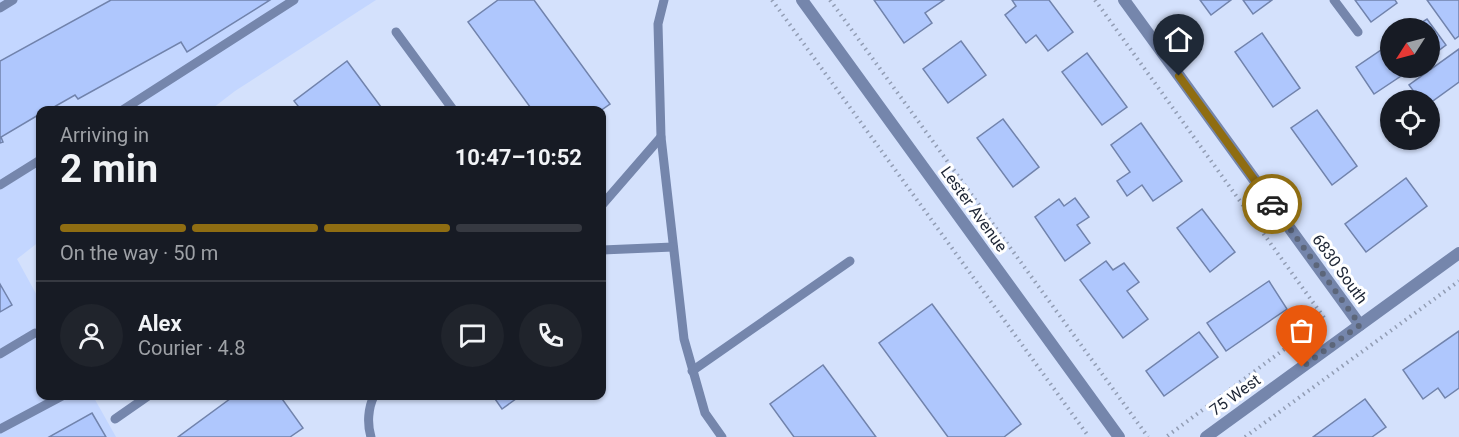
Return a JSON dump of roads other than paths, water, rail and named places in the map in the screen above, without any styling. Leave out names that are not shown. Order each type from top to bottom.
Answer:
[{"type":"street","name":"Lester Avenue","points":[[802,0],[1119,437]]},
{"type":"street","name":"6830 South","points":[[1124,0],[1360,325]]},
{"type":"street","name":"75 West","points":[[1206,437],[1459,253]]},
{"type":"lane","points":[[0,8],[13,0]]},
{"type":"lane","points":[[129,106],[294,0]]},
{"type":"lane","points":[[664,0],[658,24],[661,137],[684,339],[705,413],[722,437]]},
{"type":"lane","points":[[1334,0],[1358,32]]},
{"type":"lane","points":[[396,32],[450,106]]},
{"type":"lane","points":[[606,201],[661,137]]},
{"type":"lane","points":[[0,185],[36,162]]},
{"type":"lane","points":[[606,250],[673,247]]},
{"type":"lane","points":[[692,371],[850,261]]},
{"type":"lane","points":[[0,354],[35,333]]},
{"type":"lane","points":[[0,429],[54,400]]},
{"type":"lane","points":[[115,419],[142,400]]},
{"type":"lane","points":[[370,437],[370,405],[372,400]]}]
